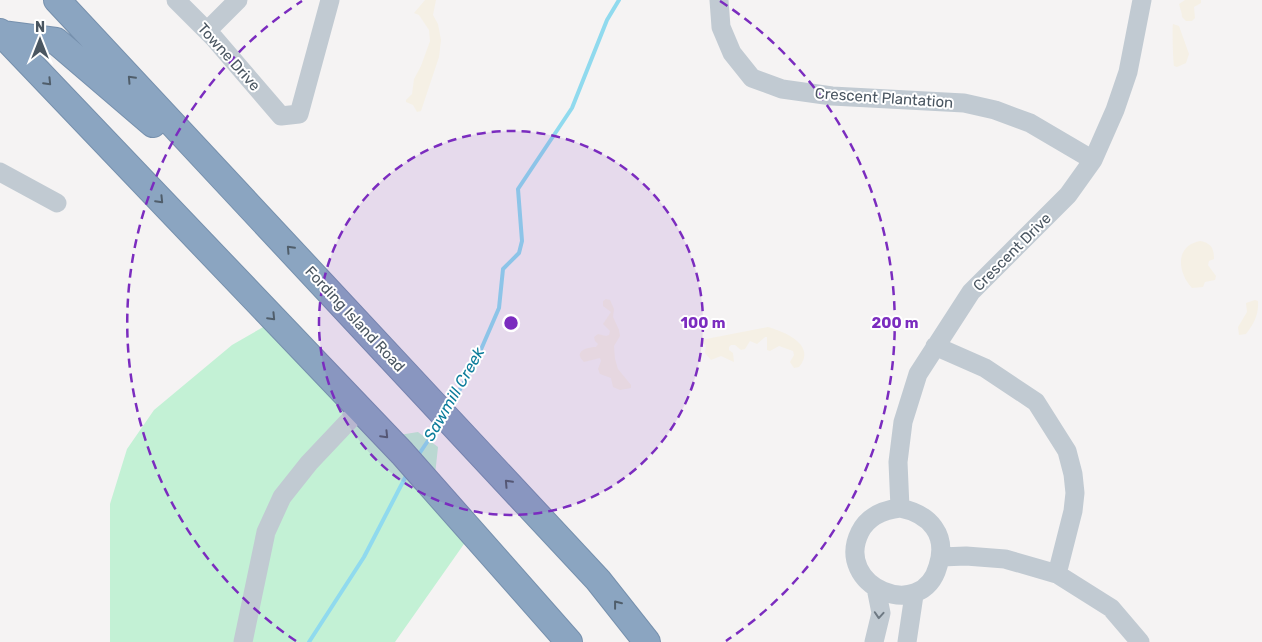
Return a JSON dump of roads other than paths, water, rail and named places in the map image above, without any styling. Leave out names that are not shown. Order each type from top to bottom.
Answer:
[{"type":"highway","name":"Fording Island Road","points":[[57,0],[598,580],[647,642]]},
{"type":"highway","points":[[1,34],[56,41],[253,210]]},
{"type":"highway","points":[[1,34],[402,453],[570,642]]},
{"type":"highway","points":[[512,577],[590,642]]},
{"type":"street","points":[[207,31],[238,0]]},
{"type":"street","name":"Towne Drive","points":[[180,1],[281,116],[299,114],[330,0]]},
{"type":"street","name":"Crescent Plantation","points":[[718,0],[721,26],[732,53],[752,78],[782,89],[832,96],[964,103],[995,110],[1030,123],[1093,160]]},
{"type":"street","name":"Crescent Drive","points":[[900,508],[898,462],[903,422],[918,374],[971,292],[1068,195],[1093,160],[1115,110],[1128,72],[1142,0]]},
{"type":"street","points":[[0,172],[57,203]]},
{"type":"street","points":[[935,346],[985,368],[1036,402],[1067,451],[1073,474],[1075,493],[1073,510],[1057,574]]},
{"type":"street","points":[[243,642],[266,532],[282,497],[309,463],[360,409]]},
{"type":"street","points":[[900,508],[914,511],[926,518],[936,530],[941,543],[941,557],[937,570],[931,580],[921,590],[914,594],[886,593],[865,579],[858,567],[855,553],[856,539],[863,526],[873,516],[886,510],[900,508]]},
{"type":"street","points":[[941,557],[966,556],[1005,559],[1057,574],[1111,608],[1140,642]]},
{"type":"street","points":[[874,642],[880,613],[876,588]]},
{"type":"street","points":[[907,642],[914,594]]},
{"type":"waterway","name":"Sawmill Creek","points":[[450,407],[476,361],[499,308],[503,269],[519,253],[522,241],[518,189],[572,108],[607,20],[619,0]]},
{"type":"waterway","name":"Sawmill Creek","points":[[417,457],[440,423]]},
{"type":"waterway","name":"Sawmill Creek","points":[[309,642],[364,557],[407,474]]}]
